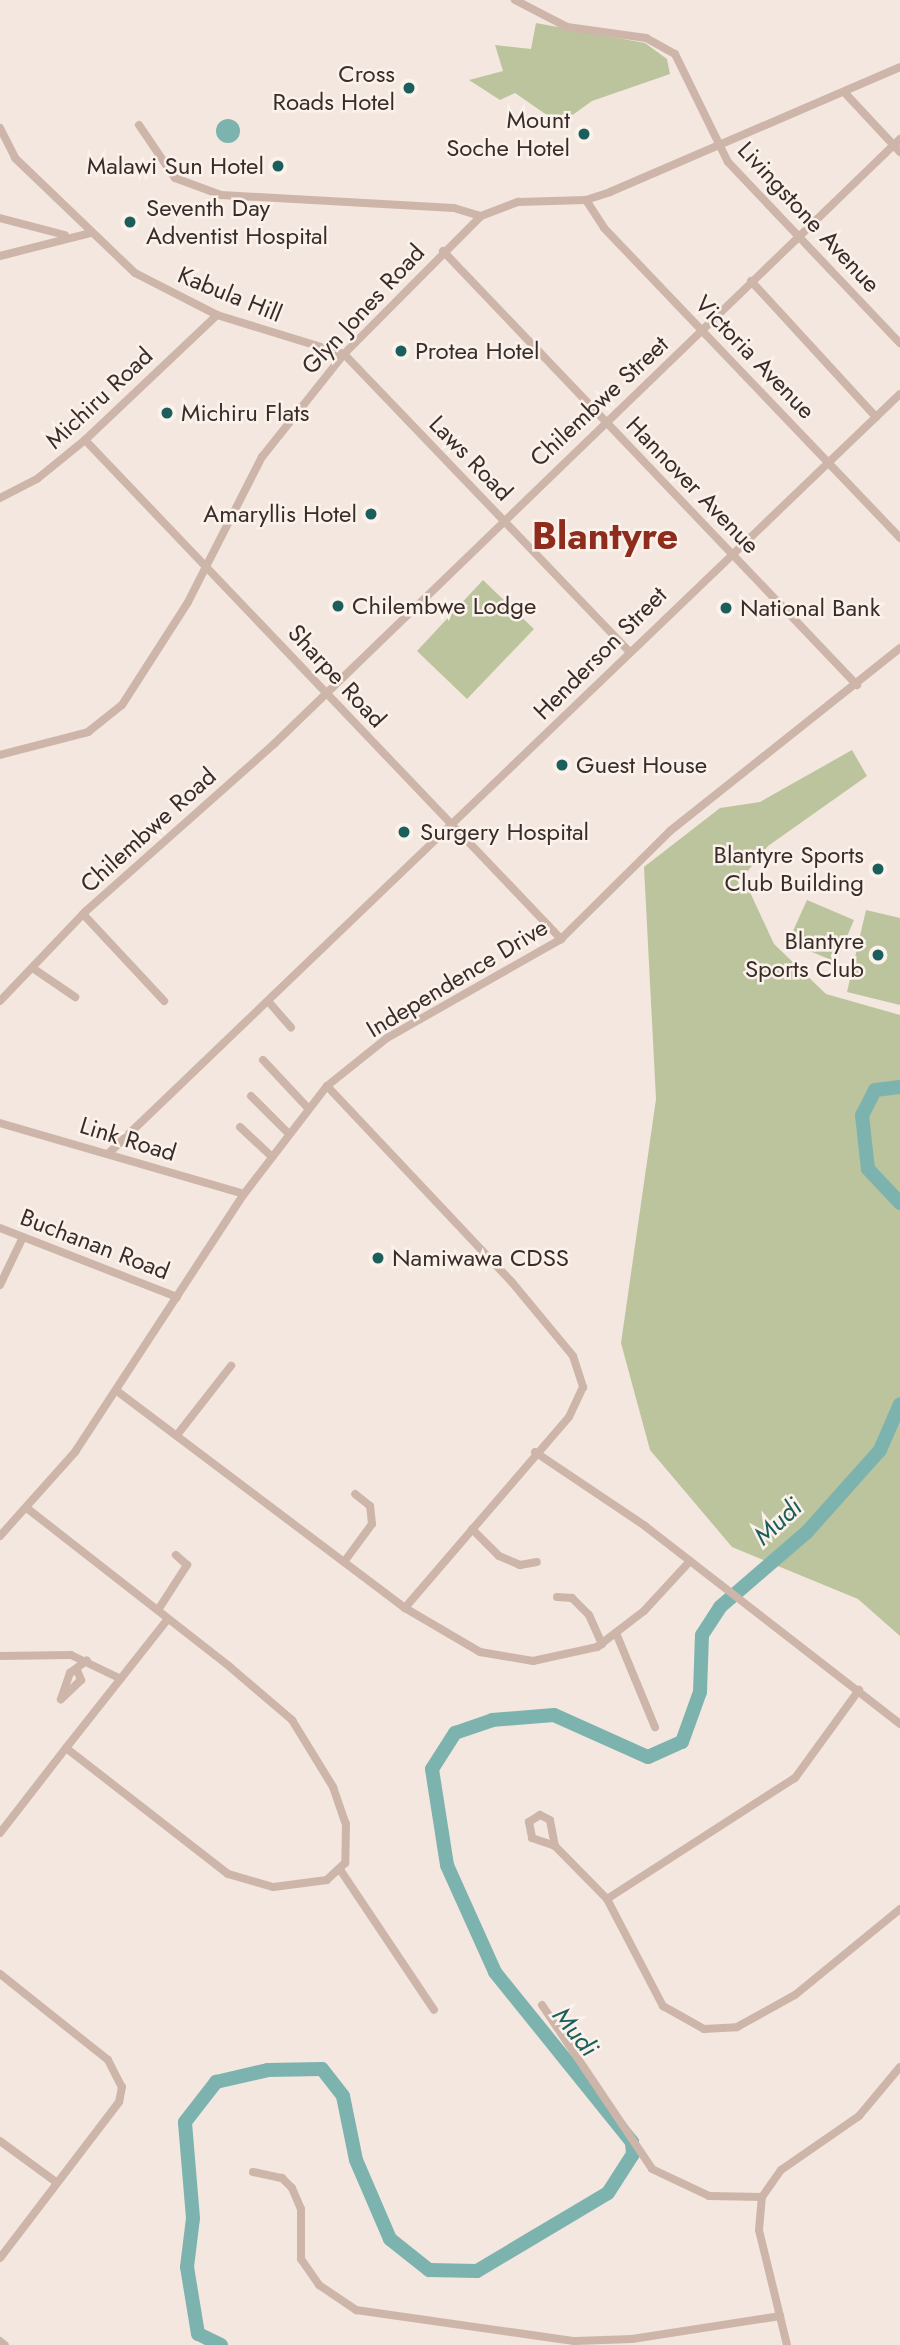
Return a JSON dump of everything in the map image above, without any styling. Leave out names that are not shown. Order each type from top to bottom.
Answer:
[{"type":"street","name":"Livingstone Avenue","points":[[520,2],[567,27],[646,38],[674,54],[719,148],[900,343]]},
{"type":"street","name":"Glyn Jones Road","points":[[0,755],[88,732],[108,718],[143,676],[207,564],[262,457],[344,354],[443,251],[481,216],[518,202],[586,200],[719,148],[900,67]]},
{"type":"street","points":[[845,93],[898,146]]},
{"type":"street","points":[[139,125],[175,178],[221,195],[454,208],[481,216]]},
{"type":"street","name":"Kabula Hill","points":[[0,128],[15,158],[90,233],[135,273],[217,315],[344,354]]},
{"type":"street","name":"Chilembwe Street","points":[[325,691],[502,517],[607,422],[798,236],[898,146]]},
{"type":"street","name":"Victoria Avenue","points":[[586,200],[604,228],[900,538]]},
{"type":"street","points":[[0,218],[65,235],[90,233]]},
{"type":"street","points":[[0,256],[34,250],[65,235]]},
{"type":"street","name":"Hannover Avenue","points":[[443,251],[857,685]]},
{"type":"street","points":[[751,281],[876,417]]},
{"type":"street","name":"Michiru Road","points":[[0,498],[37,479],[85,440],[217,315]]},
{"type":"street","name":"Laws Road","points":[[344,354],[628,650]]},
{"type":"street","name":"Henderson Street","points":[[109,1153],[628,650],[733,555],[900,394]]},
{"type":"street","name":"Sharpe Road","points":[[85,440],[207,564],[561,939]]},
{"type":"street","name":"Independence Drive","points":[[0,1536],[28,1509],[117,1391],[244,1194],[307,1107],[327,1086],[398,1031],[561,939],[670,831],[857,685],[900,648]]},
{"type":"street","name":"Chilembwe Road","points":[[0,1001],[34,969],[83,914],[325,691]]},
{"type":"street","points":[[83,914],[164,1001]]},
{"type":"street","points":[[34,969],[75,996]]},
{"type":"street","points":[[268,1001],[291,1027]]},
{"type":"street","points":[[262,1060],[307,1107]]},
{"type":"street","points":[[327,1086],[511,1281],[578,1365],[583,1387],[578,1404],[405,1608]]},
{"type":"street","points":[[251,1096],[288,1133]]},
{"type":"street","name":"Link Road","points":[[0,1123],[244,1194]]},
{"type":"street","points":[[240,1127],[271,1156]]},
{"type":"street","name":"Buchanan Road","points":[[0,1228],[177,1297]]},
{"type":"street","points":[[0,1285],[23,1237]]},
{"type":"street","points":[[177,1435],[231,1366]]},
{"type":"street","points":[[117,1391],[449,1639],[510,1659],[557,1659],[602,1644],[690,1561]]},
{"type":"street","points":[[535,1452],[724,1586],[900,1724]]},
{"type":"street","points":[[344,1562],[372,1524],[370,1506],[355,1494]]},
{"type":"street","points":[[28,1509],[158,1610],[292,1720],[341,1806],[348,1847],[341,1871],[433,2010]]},
{"type":"street","points":[[472,1529],[499,1556],[520,1564],[537,1562]]},
{"type":"street","points":[[158,1610],[187,1565],[176,1555]]},
{"type":"street","points":[[557,1597],[572,1598],[589,1615],[602,1644]]},
{"type":"street","points":[[0,1833],[168,1619]]},
{"type":"street","points":[[616,1633],[655,1727]]},
{"type":"street","points":[[0,1656],[87,1660],[121,1679]]},
{"type":"street","points":[[77,1670],[87,1660]]},
{"type":"street","points":[[607,1899],[794,1778],[859,1690]]},
{"type":"street","points":[[66,1748],[228,1874],[290,1888],[341,1871]]},
{"type":"street","points":[[555,1846],[607,1899],[663,2006],[690,2023],[719,2030],[795,1995],[900,1909]]},
{"type":"street","points":[[0,1974],[108,2060],[122,2087],[119,2102],[0,2258]]},
{"type":"street","points":[[542,2004],[652,2169],[709,2196],[762,2197]]},
{"type":"street","points":[[787,2345],[759,2230],[762,2197],[781,2170],[859,2116],[900,2067]]},
{"type":"street","points":[[0,2141],[57,2182]]},
{"type":"street","points":[[253,2172],[287,2181],[300,2209],[300,2259],[331,2295],[365,2313],[575,2341],[632,2339],[780,2316]]},
{"type":"street","points":[[0,2341],[5,2345]]},
{"type":"green space","points":[[536,23],[645,43],[667,59],[670,74],[592,101],[560,124],[515,93],[500,100],[469,80],[503,71],[495,45],[531,49]]},
{"type":"green space","points":[[483,580],[534,629],[467,699],[417,651]]},
{"type":"green space","name":"Blantyre Sports Club","points":[[852,750],[867,776],[768,846],[743,877],[774,944],[826,994],[900,1015],[900,1636],[858,1599],[732,1547],[650,1450],[621,1343],[656,1099],[644,867],[720,808],[760,802]]},
{"type":"green space","points":[[807,900],[854,920],[836,962],[788,942]]},
{"type":"green space","name":"Blantyre Sports Club","points":[[866,910],[900,918],[900,1005],[847,992]]},
{"type":"water","points":[[228,119],[239,126],[240,131],[233,142],[228,143],[217,136],[216,131],[223,120]]},
{"type":"waterway","name":"Mudi","points":[[900,1087],[875,1090],[862,1115],[868,1169],[900,1203]]},
{"type":"waterway","name":"Mudi","points":[[221,2345],[198,2334],[187,2267],[193,2218],[185,2122],[216,2082],[268,2070],[322,2069],[343,2096],[356,2160],[390,2239],[429,2270],[477,2271],[608,2193],[633,2154],[632,2142],[495,1972],[447,1865],[432,1769],[455,1733],[492,1720],[554,1715],[648,1757],[682,1742],[700,1692],[702,1635],[720,1607],[807,1532],[880,1450],[900,1404]]},
{"type":"place","name":"Cross Roads Hotel","points":[[409,88]]},
{"type":"place","name":"Mount Soche Hotel","points":[[584,134]]},
{"type":"place","name":"Malawi Sun Hotel","points":[[278,166]]},
{"type":"place","name":"Seventh Day Adventist Hospital","points":[[130,222]]},
{"type":"place","name":"Protea Hotel","points":[[401,351]]},
{"type":"place","name":"Michiru Flats","points":[[167,413]]},
{"type":"place","name":"Amaryllis Hotel","points":[[371,514]]},
{"type":"place","name":"Chilembwe Lodge","points":[[338,606]]},
{"type":"place","name":"National Bank","points":[[726,608]]},
{"type":"place","name":"Guest House","points":[[562,765]]},
{"type":"place","name":"Surgery Hospital","points":[[404,832]]},
{"type":"place","name":"Blantyre Sports Club Building","points":[[878,869]]},
{"type":"place","name":"Blantyre Sports Club","points":[[878,955]]},
{"type":"place","name":"Namiwawa CDSS","points":[[378,1258]]},
{"type":"district","name":"Blantyre","points":[[605,536]]}]
